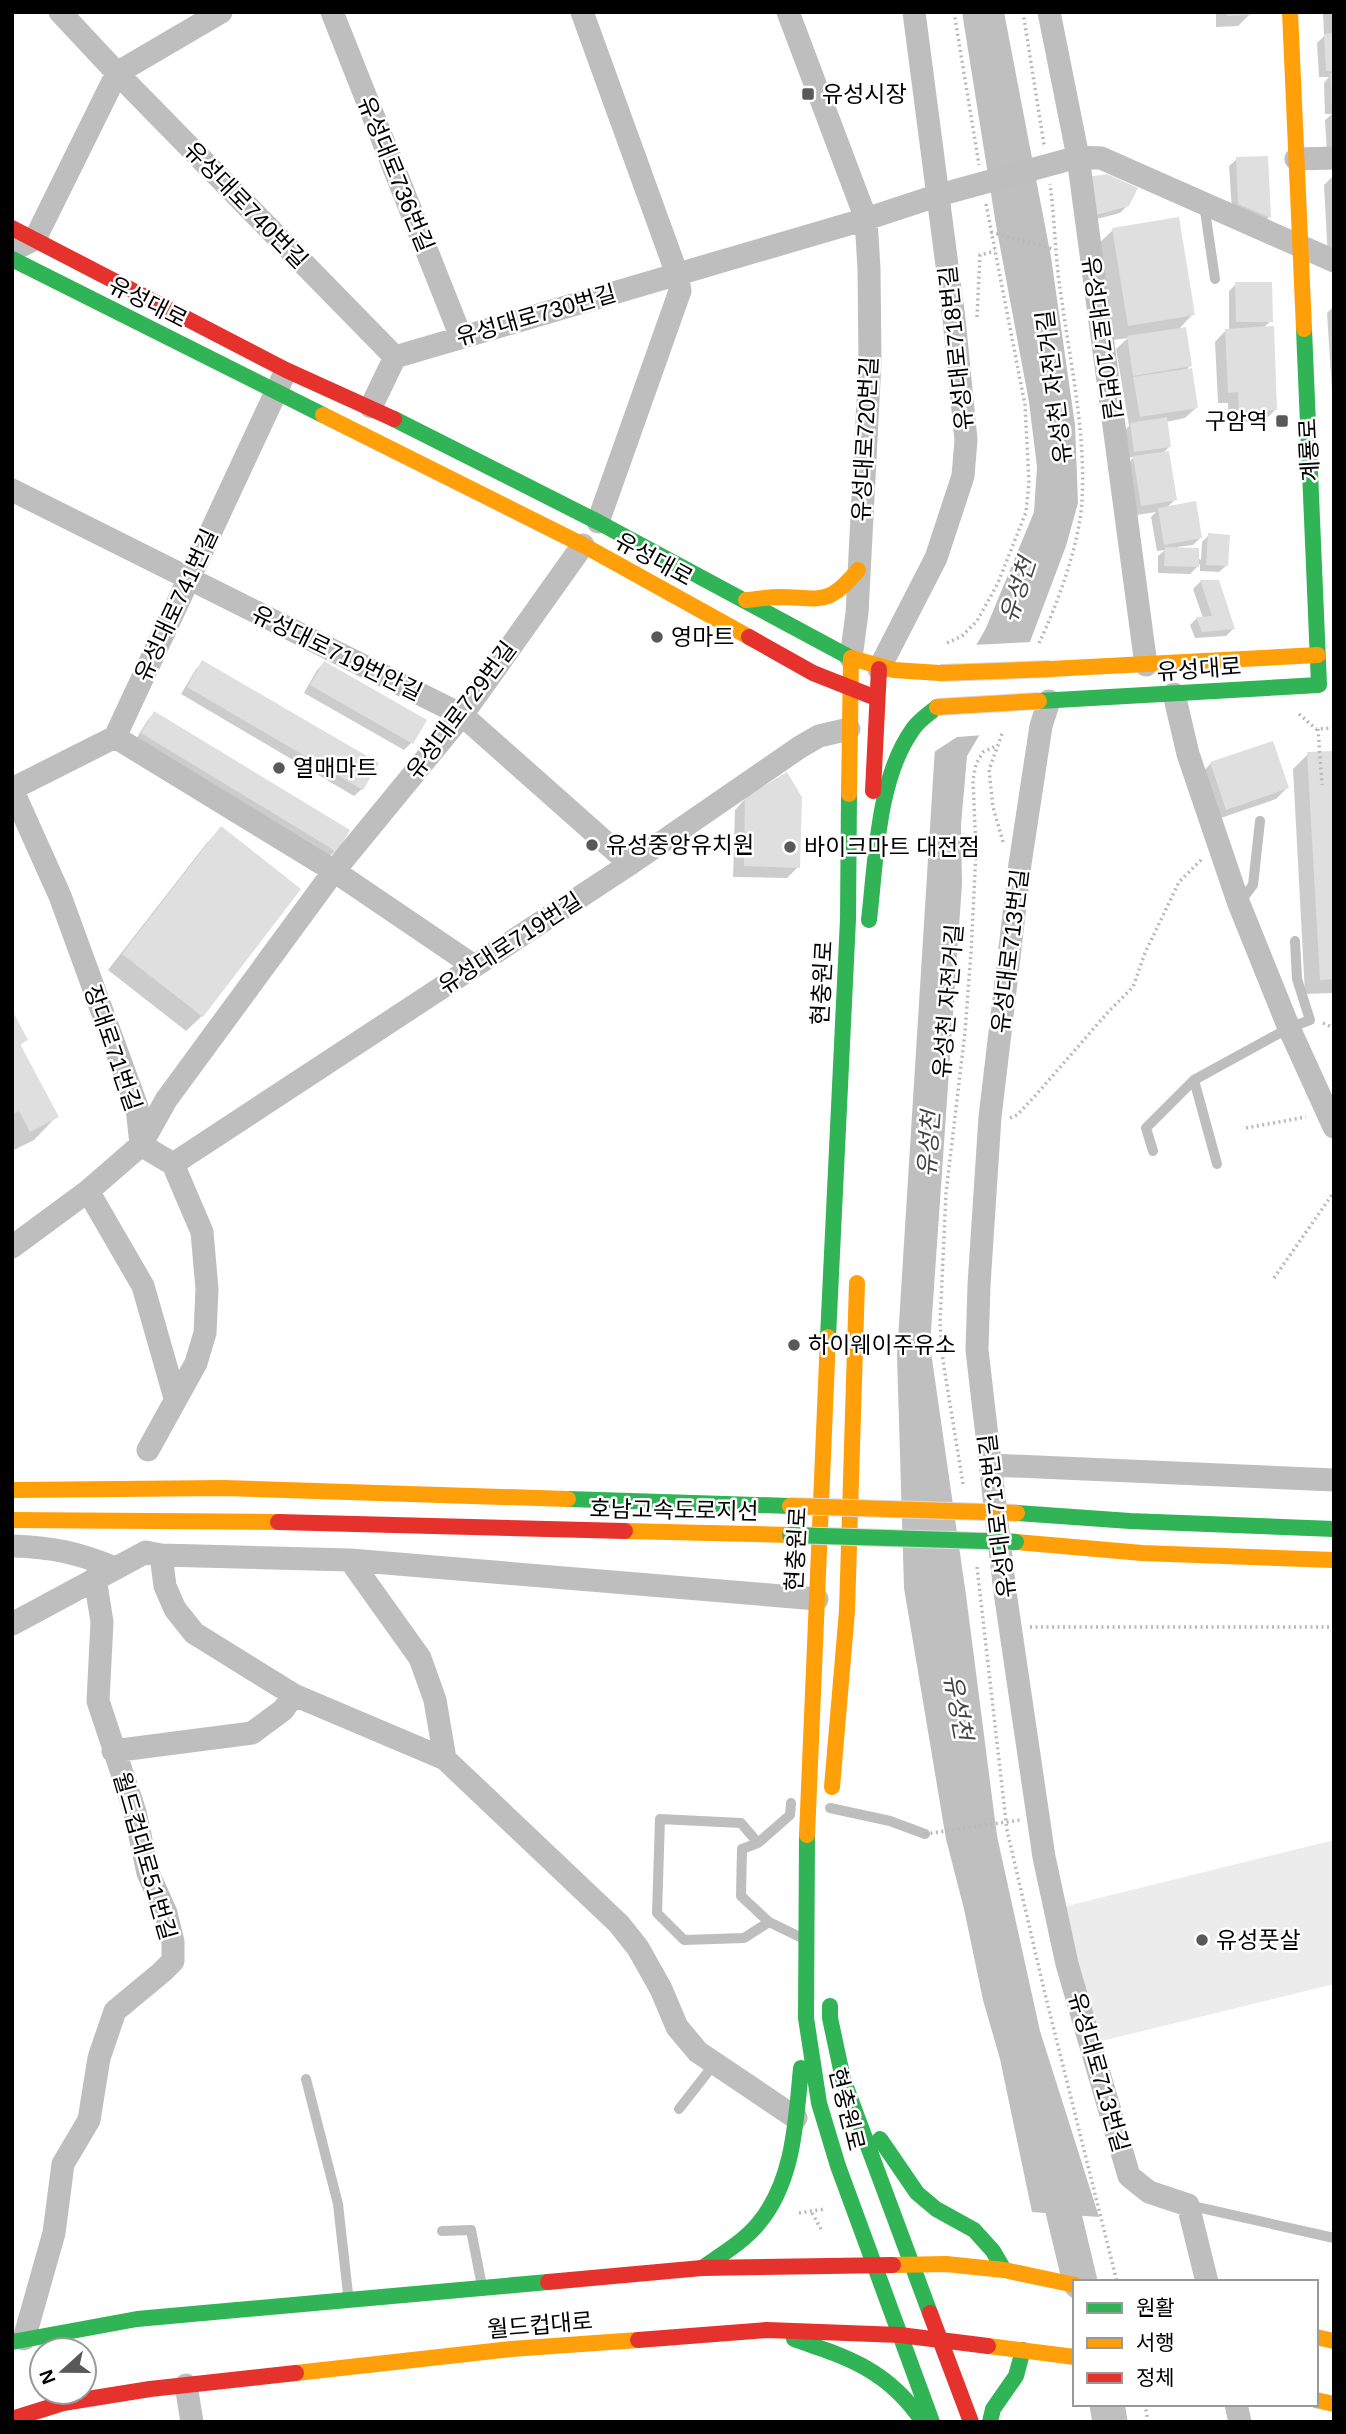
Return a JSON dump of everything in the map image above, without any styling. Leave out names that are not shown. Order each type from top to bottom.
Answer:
[{"type":"main road","name":"계룡로","points":[[1290,12],[1300,246],[1326,655]]},
{"type":"main road","name":"유성대로","points":[[12,228],[286,370],[371,407],[597,522],[816,641],[879,668],[904,673],[940,673],[1326,655],[1326,684],[937,707],[913,705]]},
{"type":"main road","name":"유성대로","points":[[12,259],[583,545],[780,654],[803,670],[850,690],[883,700]]},
{"type":"main road","points":[[744,600],[778,597],[806,601],[825,600],[843,589],[858,570]]},
{"type":"main road","name":"현충원로","points":[[851,658],[848,919],[809,1752],[806,2018],[819,2103],[838,2166],[932,2422]]},
{"type":"main road","points":[[879,668],[883,700],[869,927],[884,819],[901,748],[914,728],[937,707]]},
{"type":"main road","points":[[830,1815],[846,1611],[858,1265]]},
{"type":"main road","name":"호남고속도로지선","points":[[12,1490],[224,1488],[1017,1513],[1130,1521],[1334,1528]]},
{"type":"main road","name":"호남고속도로지선","points":[[12,1520],[219,1521],[790,1535],[1016,1542],[1142,1552],[1334,1560]]},
{"type":"main road","name":"현충원로","points":[[829,1992],[830,2018],[843,2079],[971,2422]]},
{"type":"main road","points":[[702,2268],[735,2246],[759,2222],[779,2188],[792,2144],[806,2018]]},
{"type":"main road","points":[[843,2079],[867,2122],[917,2193],[936,2209],[974,2231],[993,2250],[1004,2270]]},
{"type":"main road","name":"월드컵대로","points":[[18,2341],[138,2319],[702,2268],[946,2264],[1004,2270],[1073,2285]]},
{"type":"main road","points":[[767,2330],[849,2360],[880,2375],[897,2389],[923,2422]]},
{"type":"main road","name":"월드컵대로","points":[[12,2419],[63,2403],[186,2385],[511,2349],[767,2330],[900,2335],[1073,2357]]},
{"type":"main road","points":[[990,2422],[993,2409],[1016,2376],[1023,2350]]},
{"type":"street","name":"유성대로740번길","points":[[60,12],[395,357]]},
{"type":"street","points":[[12,251],[35,239],[117,73],[220,12]]},
{"type":"street","name":"유성대로736번길","points":[[332,12],[461,337]]},
{"type":"street","points":[[582,12],[677,274],[680,291],[597,522]]},
{"type":"street","name":"유성대로720번길","points":[[788,12],[866,219],[870,362],[857,613],[851,658]]},
{"type":"street","name":"유성대로718번길","points":[[879,668],[936,558],[963,476],[966,440],[939,195],[914,12]]},
{"type":"street","name":"유성대로710번길","points":[[1049,12],[1078,157],[1146,665]]},
{"type":"street","points":[[677,274],[939,195],[1078,157],[1101,158],[1334,261]]},
{"type":"street","points":[[1296,159],[1334,159]]},
{"type":"street","name":"유성대로730번길","points":[[395,357],[677,274]]},
{"type":"street","points":[[371,407],[395,357]]},
{"type":"street","name":"유성대로741번길","points":[[115,737],[286,370]]},
{"type":"street","name":"유성대로719번안길","points":[[12,490],[462,715],[630,864]]},
{"type":"street","name":"유성대로729번길","points":[[17,1239],[88,1191],[142,1145],[166,1100],[334,871],[462,715],[583,545]]},
{"type":"street","points":[[1174,694],[1188,754],[1238,904],[1289,1028],[1331,1120]]},
{"type":"street","name":"유성대로713번길","points":[[1044,701],[1020,864],[990,1117],[977,1350],[1010,1627],[1044,1857],[1067,1964],[1129,2176],[1149,2192],[1188,2205]]},
{"type":"street","name":"유성대로719번길","points":[[173,1164],[630,864],[800,747],[819,736],[849,729]]},
{"type":"street","points":[[12,789],[115,737],[334,871],[474,966]]},
{"type":"street","name":"장대로71번길","points":[[12,789],[60,896],[137,1107],[142,1145]]},
{"type":"street","points":[[142,1145],[173,1164],[202,1232],[207,1289],[205,1333],[196,1363],[148,1450]]},
{"type":"street","points":[[88,1191],[143,1286],[175,1398]]},
{"type":"street","points":[[992,1465],[1334,1480]]},
{"type":"street","points":[[12,1546],[32,1546],[79,1554],[105,1573]]},
{"type":"street","points":[[12,1624],[151,1548],[350,1560],[817,1599]]},
{"type":"street","points":[[151,1548],[175,1609],[194,1633],[294,1695],[445,1759],[619,1924],[638,1948],[661,1989],[677,2027],[698,2052],[796,2118]]},
{"type":"street","points":[[350,1560],[420,1658],[435,1700],[445,1759]]},
{"type":"street","name":"월드컵대로51번길","points":[[18,2341],[54,2233],[63,2164],[89,2120],[99,2058],[115,2011],[173,1961],[173,1942],[166,1913],[148,1873],[135,1812],[97,1701],[105,1573]]},
{"type":"street","name":"월드컵대로51번길","points":[[113,1751],[252,1733],[283,1710],[294,1695]]},
{"type":"street","points":[[1188,2205],[1207,2280]]},
{"type":"street","points":[[186,2385],[192,2422]]},
{"type":"lane","points":[[1204,204],[1215,279]]},
{"type":"lane","points":[[1238,904],[1253,885],[1260,821]]},
{"type":"lane","points":[[1153,1151],[1146,1128],[1194,1080],[1289,1028],[1310,1020],[1297,979],[1295,941]]},
{"type":"lane","points":[[1194,1080],[1217,1164]]},
{"type":"lane","points":[[798,1772],[809,1752]]},
{"type":"lane","points":[[792,1793],[790,1815],[758,1843],[742,1849],[741,1896],[769,1922],[805,1939]]},
{"type":"lane","points":[[830,1815],[890,1821],[925,1834]]},
{"type":"lane","points":[[758,1843],[741,1823],[660,1819],[657,1913],[684,1940],[744,1938],[769,1922]]},
{"type":"lane","points":[[679,2109],[715,2063]]},
{"type":"lane","points":[[306,2079],[338,2204],[349,2300]]},
{"type":"lane","points":[[1188,2205],[1334,2238]]},
{"type":"lane","points":[[442,2231],[471,2230],[482,2287]]},
{"type":"path","points":[[954,12],[981,177]]},
{"type":"path","points":[[1023,12],[1045,156]]},
{"type":"path","name":"유성천 자전거길","points":[[1038,644],[1048,625],[1074,545],[1082,503],[1078,416],[1054,249],[1049,182]]},
{"type":"path","name":"유성천 자전거길","points":[[947,643],[962,636],[977,621],[1002,574],[1026,512],[1029,483],[1025,405],[984,191]]},
{"type":"path","points":[[991,232],[1054,249]]},
{"type":"path","points":[[1298,712],[1318,729],[1334,729]]},
{"type":"path","name":"유성천 자전거길","points":[[1006,721],[989,770],[1000,838],[1020,864]]},
{"type":"path","points":[[1318,729],[1322,785]]},
{"type":"path","name":"유성천 자전거길","points":[[963,1484],[944,1373],[940,1324],[946,1193],[965,1032],[971,953],[976,851],[973,780],[976,765],[983,752],[998,745]]},
{"type":"path","points":[[990,1117],[1008,1118],[1017,1115],[1133,987],[1145,953],[1179,882],[1199,861],[1219,848]]},
{"type":"path","points":[[1322,1022],[1334,1028]]},
{"type":"path","points":[[1246,1128],[1331,1120]]},
{"type":"path","points":[[1274,1278],[1334,1192]]},
{"type":"path","points":[[976,1560],[984,1578],[1005,1592]]},
{"type":"path","points":[[1010,1627],[1334,1627]]},
{"type":"path","points":[[925,1834],[1020,1820]]},
{"type":"path","points":[[812,2213],[821,2229]]},
{"type":"shaded area","name":"유성풋살","points":[[1334,1840],[1334,1984],[1098,2042],[1063,1907]]},
{"type":"water","points":[[962,12],[1004,12],[1051,257],[1075,425],[1078,503],[1066,546],[1022,663],[967,756],[961,825],[962,884],[930,1345],[997,1836],[1040,2031],[1099,2217],[1032,2212],[1000,2059],[983,2000],[946,1839],[904,1588],[897,1355],[935,747],[958,677],[986,628],[1034,512],[1037,467],[1029,402],[996,225]]},
{"type":"pier","points":[[1033,642],[1025,665],[984,735],[957,737],[931,754],[954,676],[972,645]]},
{"type":"building","points":[[1227,12],[1251,12],[1251,15],[1227,16]]},
{"type":"building","points":[[1334,33],[1334,71],[1326,71],[1324,34]]},
{"type":"building","points":[[1330,74],[1334,74],[1334,101],[1332,101]]},
{"type":"building","points":[[1268,156],[1271,218],[1238,204],[1236,157]]},
{"type":"building","points":[[1107,174],[1138,188],[1129,206],[1096,215],[1088,177]]},
{"type":"building","points":[[1179,217],[1195,315],[1128,326],[1112,228]]},
{"type":"building","points":[[1235,282],[1272,282],[1273,322],[1236,322]]},
{"type":"building","points":[[1274,326],[1277,410],[1239,412],[1238,392],[1228,393],[1225,329]]},
{"type":"building","points":[[1186,327],[1192,366],[1133,376],[1127,336]]},
{"type":"building","points":[[1192,368],[1198,408],[1140,417],[1133,377]]},
{"type":"building","points":[[1167,417],[1171,447],[1134,452],[1130,423]]},
{"type":"building","points":[[1169,451],[1177,500],[1141,506],[1133,456]]},
{"type":"building","points":[[1196,501],[1202,538],[1164,545],[1158,508]]},
{"type":"building","points":[[1208,533],[1230,535],[1228,566],[1206,565]]},
{"type":"building","points":[[1165,547],[1199,548],[1199,567],[1164,566]]},
{"type":"building","points":[[1200,580],[1219,580],[1235,629],[1202,632],[1196,617],[1212,616]]},
{"type":"building","points":[[202,660],[379,763],[363,790],[187,687]]},
{"type":"building","points":[[324,661],[427,720],[413,744],[310,685]]},
{"type":"building","points":[[154,711],[350,830],[337,852],[141,733]]},
{"type":"building","points":[[1273,741],[1289,788],[1226,810],[1210,762]]},
{"type":"building","points":[[1334,751],[1334,979],[1320,980],[1307,752]]},
{"type":"building","points":[[787,772],[802,797],[800,868],[744,866],[745,797]]},
{"type":"building","points":[[221,826],[301,889],[203,1017],[122,954]]},
{"type":"building","points":[[12,1010],[28,1040],[20,1044],[59,1117],[30,1132],[19,1111],[12,1115]]},
{"type":"waterway","name":"유성천","points":[[1053,2169],[1080,2280]]},
{"type":"waterway","name":"유성천","points":[[1107,2406],[1110,2422]]},
{"type":"traffic: fast","points":[[12,259],[323,415]]},
{"type":"traffic: fast","points":[[1039,701],[1319,685],[1304,329]]},
{"type":"traffic: fast","points":[[394,419],[598,522],[851,658]]},
{"type":"traffic: fast","points":[[869,920],[880,821],[892,772],[913,729],[937,707]]},
{"type":"traffic: fast","points":[[828,1337],[848,919],[849,794]]},
{"type":"traffic: fast","points":[[568,1499],[790,1506]]},
{"type":"traffic: fast","points":[[1017,1513],[1130,1521],[1334,1529]]},
{"type":"traffic: fast","points":[[790,1535],[1016,1542]]},
{"type":"traffic: fast","points":[[807,1835],[806,2018],[819,2103],[838,2166],[932,2422]]},
{"type":"traffic: fast","points":[[830,2006],[830,2018],[843,2079],[930,2313]]},
{"type":"traffic: fast","points":[[702,2268],[752,2231],[770,2207],[779,2189],[791,2150],[801,2068]]},
{"type":"traffic: fast","points":[[880,2139],[917,2193],[936,2209],[974,2230],[993,2251],[1004,2270]]},
{"type":"traffic: fast","points":[[12,2342],[137,2319],[548,2282]]},
{"type":"traffic: fast","points":[[794,2339],[867,2368],[896,2390],[923,2422]]},
{"type":"traffic: fast","points":[[990,2422],[993,2409],[1016,2376],[1023,2350]]},
{"type":"traffic: slow","points":[[1290,12],[1304,329]]},
{"type":"traffic: slow","points":[[323,415],[583,545],[749,637]]},
{"type":"traffic: slow","points":[[746,600],[824,597],[839,590],[858,570]]},
{"type":"traffic: slow","points":[[1050,669],[1318,655]]},
{"type":"traffic: slow","points":[[849,794],[851,658],[894,670],[940,673]]},
{"type":"traffic: slow","points":[[940,673],[1050,669]]},
{"type":"traffic: slow","points":[[937,707],[1039,701]]},
{"type":"traffic: slow","points":[[832,1787],[847,1611],[857,1283]]},
{"type":"traffic: slow","points":[[807,1835],[828,1337]]},
{"type":"traffic: slow","points":[[12,1490],[224,1488],[568,1499]]},
{"type":"traffic: slow","points":[[790,1506],[1017,1513]]},
{"type":"traffic: slow","points":[[12,1520],[278,1522]]},
{"type":"traffic: slow","points":[[625,1531],[790,1535]]},
{"type":"traffic: slow","points":[[1016,1542],[1142,1553],[1334,1560]]},
{"type":"traffic: slow","points":[[893,2265],[946,2264],[1004,2270],[1073,2285]]},
{"type":"traffic: slow","points":[[1318,2337],[1334,2341]]},
{"type":"traffic: slow","points":[[296,2373],[511,2349],[638,2340]]},
{"type":"traffic: slow","points":[[988,2346],[1073,2357]]},
{"type":"traffic: slow","points":[[1318,2400],[1334,2404]]},
{"type":"traffic: jam","points":[[12,228],[286,370],[394,419]]},
{"type":"traffic: jam","points":[[749,637],[813,673],[871,696]]},
{"type":"traffic: jam","points":[[873,791],[879,669]]},
{"type":"traffic: jam","points":[[278,1522],[625,1531]]},
{"type":"traffic: jam","points":[[548,2282],[702,2268],[893,2265]]},
{"type":"traffic: jam","points":[[930,2313],[971,2422]]},
{"type":"traffic: jam","points":[[638,2340],[767,2330],[900,2335],[988,2346]]},
{"type":"traffic: jam","points":[[12,2419],[63,2403],[150,2389],[296,2373]]},
{"type":"place","name":"유성시장","points":[[808,94]]},
{"type":"place","name":"구암역","points":[[1282,421]]},
{"type":"place","name":"영마트","points":[[657,637]]},
{"type":"place","name":"열매마트","points":[[279,768]]},
{"type":"place","name":"유성중앙유치원","points":[[592,845]]},
{"type":"place","name":"바이크마트 대전점","points":[[790,847]]},
{"type":"place","name":"하이웨이주유소","points":[[794,1345]]},
{"type":"place","name":"유성풋살","points":[[1202,1940]]}]
